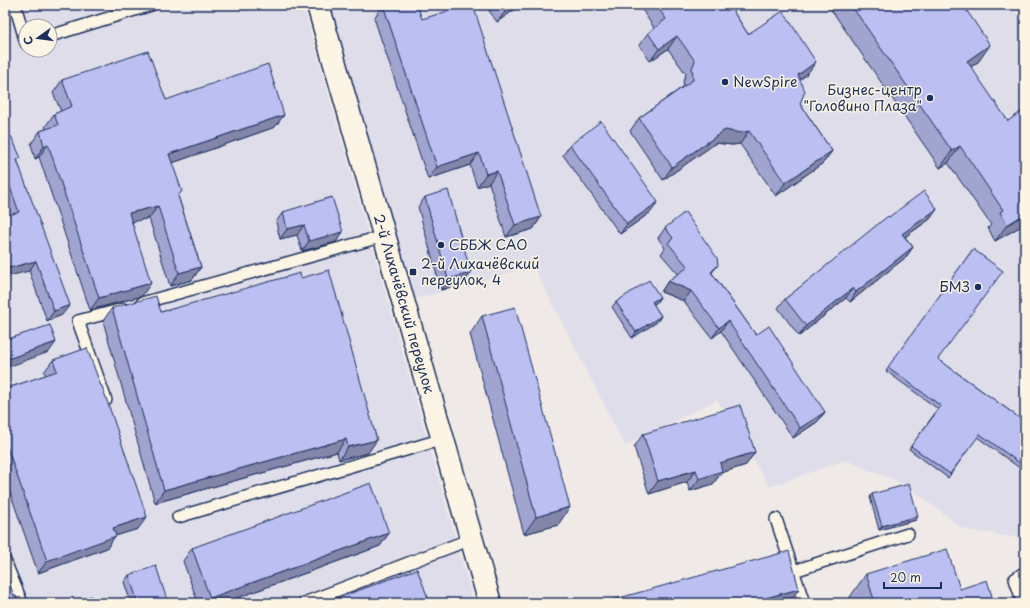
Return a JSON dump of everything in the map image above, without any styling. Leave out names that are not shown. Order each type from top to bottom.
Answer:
[{"type":"street","name":"2-й Лихачёвский переулок","points":[[318,5],[490,603]]},
{"type":"lane","points":[[15,5],[19,18]]},
{"type":"lane","points":[[58,34],[151,5]]},
{"type":"lane","points":[[109,409],[78,321],[384,236]]},
{"type":"lane","points":[[178,517],[442,439]]},
{"type":"lane","points":[[776,519],[804,603]]},
{"type":"lane","points":[[794,571],[908,534]]},
{"type":"lane","points":[[304,603],[471,539]]},
{"type":"lane","points":[[5,561],[22,603]]},
{"type":"lane","points":[[1023,603],[1015,579],[1025,572]]},
{"type":"shaded area","points":[[5,5],[303,5],[474,603],[5,603]]},
{"type":"shaded area","points":[[329,5],[1011,5],[1025,21],[1025,539],[963,529],[908,486],[845,460],[770,487],[717,400],[625,446],[533,266],[412,300]]},
{"type":"building","points":[[383,5],[417,5],[422,19],[467,5],[473,5],[541,217],[515,225],[497,171],[486,174],[479,153],[437,167]]},
{"type":"building","points":[[499,5],[514,5],[505,12]]},
{"type":"building","points":[[656,5],[729,5],[748,34],[783,11],[816,62],[798,75],[805,91],[800,104],[832,151],[785,183],[749,131],[741,133],[725,130],[672,167],[639,118],[693,80],[692,68],[695,61],[677,36],[659,49],[648,33],[666,19]]},
{"type":"building","name":"Бизнес-центр \"Головино Плаза\"","points":[[851,5],[963,5],[990,45],[967,61],[1008,121],[1025,109],[1025,214],[1007,225],[1000,212],[1003,210],[960,146],[952,151]]},
{"type":"building","points":[[148,51],[166,100],[268,64],[284,115],[169,154],[182,191],[178,196],[201,267],[179,273],[158,206],[129,213],[151,283],[99,298],[48,144],[44,146],[40,131],[58,125],[54,114],[72,106],[62,80]]},
{"type":"building","points":[[601,121],[658,202],[627,224],[570,145]]},
{"type":"building","points":[[11,136],[21,158],[17,160],[70,305],[54,311],[36,261],[5,269],[5,216],[19,212],[5,173],[5,138]]},
{"type":"building","points":[[448,190],[471,273],[448,279],[425,197]]},
{"type":"building","points":[[924,191],[937,209],[902,234],[913,247],[856,292],[853,288],[806,326],[785,299],[888,216],[889,217]]},
{"type":"building","points":[[332,197],[343,232],[309,241],[304,225],[287,229],[283,212]]},
{"type":"building","points":[[685,212],[717,258],[718,265],[711,272],[756,335],[769,326],[825,412],[800,428],[728,321],[719,328],[691,291],[668,281],[688,267],[668,243],[673,238],[665,228]]},
{"type":"building","points":[[973,249],[1003,271],[938,359],[1025,422],[1025,467],[980,434],[950,474],[911,446],[941,406],[888,367]]},
{"type":"building","points":[[329,270],[377,440],[348,447],[346,439],[164,490],[112,308],[156,296],[161,312],[300,273],[301,278]]},
{"type":"building","points":[[649,280],[660,297],[652,302],[661,316],[636,332],[616,302]]},
{"type":"building","points":[[515,307],[570,507],[536,517],[482,316]]},
{"type":"building","points":[[50,325],[56,342],[5,360],[5,340]]},
{"type":"building","points":[[87,348],[102,386],[147,517],[113,528],[116,536],[47,561],[5,441],[5,389],[57,371],[53,360]]},
{"type":"building","points":[[740,405],[755,452],[720,463],[722,471],[699,479],[696,470],[658,481],[643,434]]},
{"type":"building","points":[[371,483],[389,533],[210,598],[192,548]]},
{"type":"building","points":[[909,484],[918,516],[882,526],[872,494]]},
{"type":"building","points":[[947,549],[960,589],[987,580],[994,603],[875,603],[866,574]]},
{"type":"building","points":[[789,551],[799,589],[747,603],[601,603]]},
{"type":"building","points":[[156,566],[168,603],[138,603],[129,575]]},
{"type":"building","points":[[417,569],[430,603],[324,603]]},
{"type":"building","points":[[5,571],[14,596],[16,596],[18,603],[5,603]]},
{"type":"building","points":[[91,596],[93,603],[72,603]]},
{"type":"place","name":"NewSpire","points":[[725,82]]},
{"type":"place","name":"Бизнес-центр \"Головино Плаза\"","points":[[930,98]]},
{"type":"place","name":"СББЖ САО","points":[[441,245]]},
{"type":"place","name":"2-й Лихачёвский переулок, 4","points":[[413,272]]},
{"type":"place","name":"БМЗ","points":[[978,287]]}]
